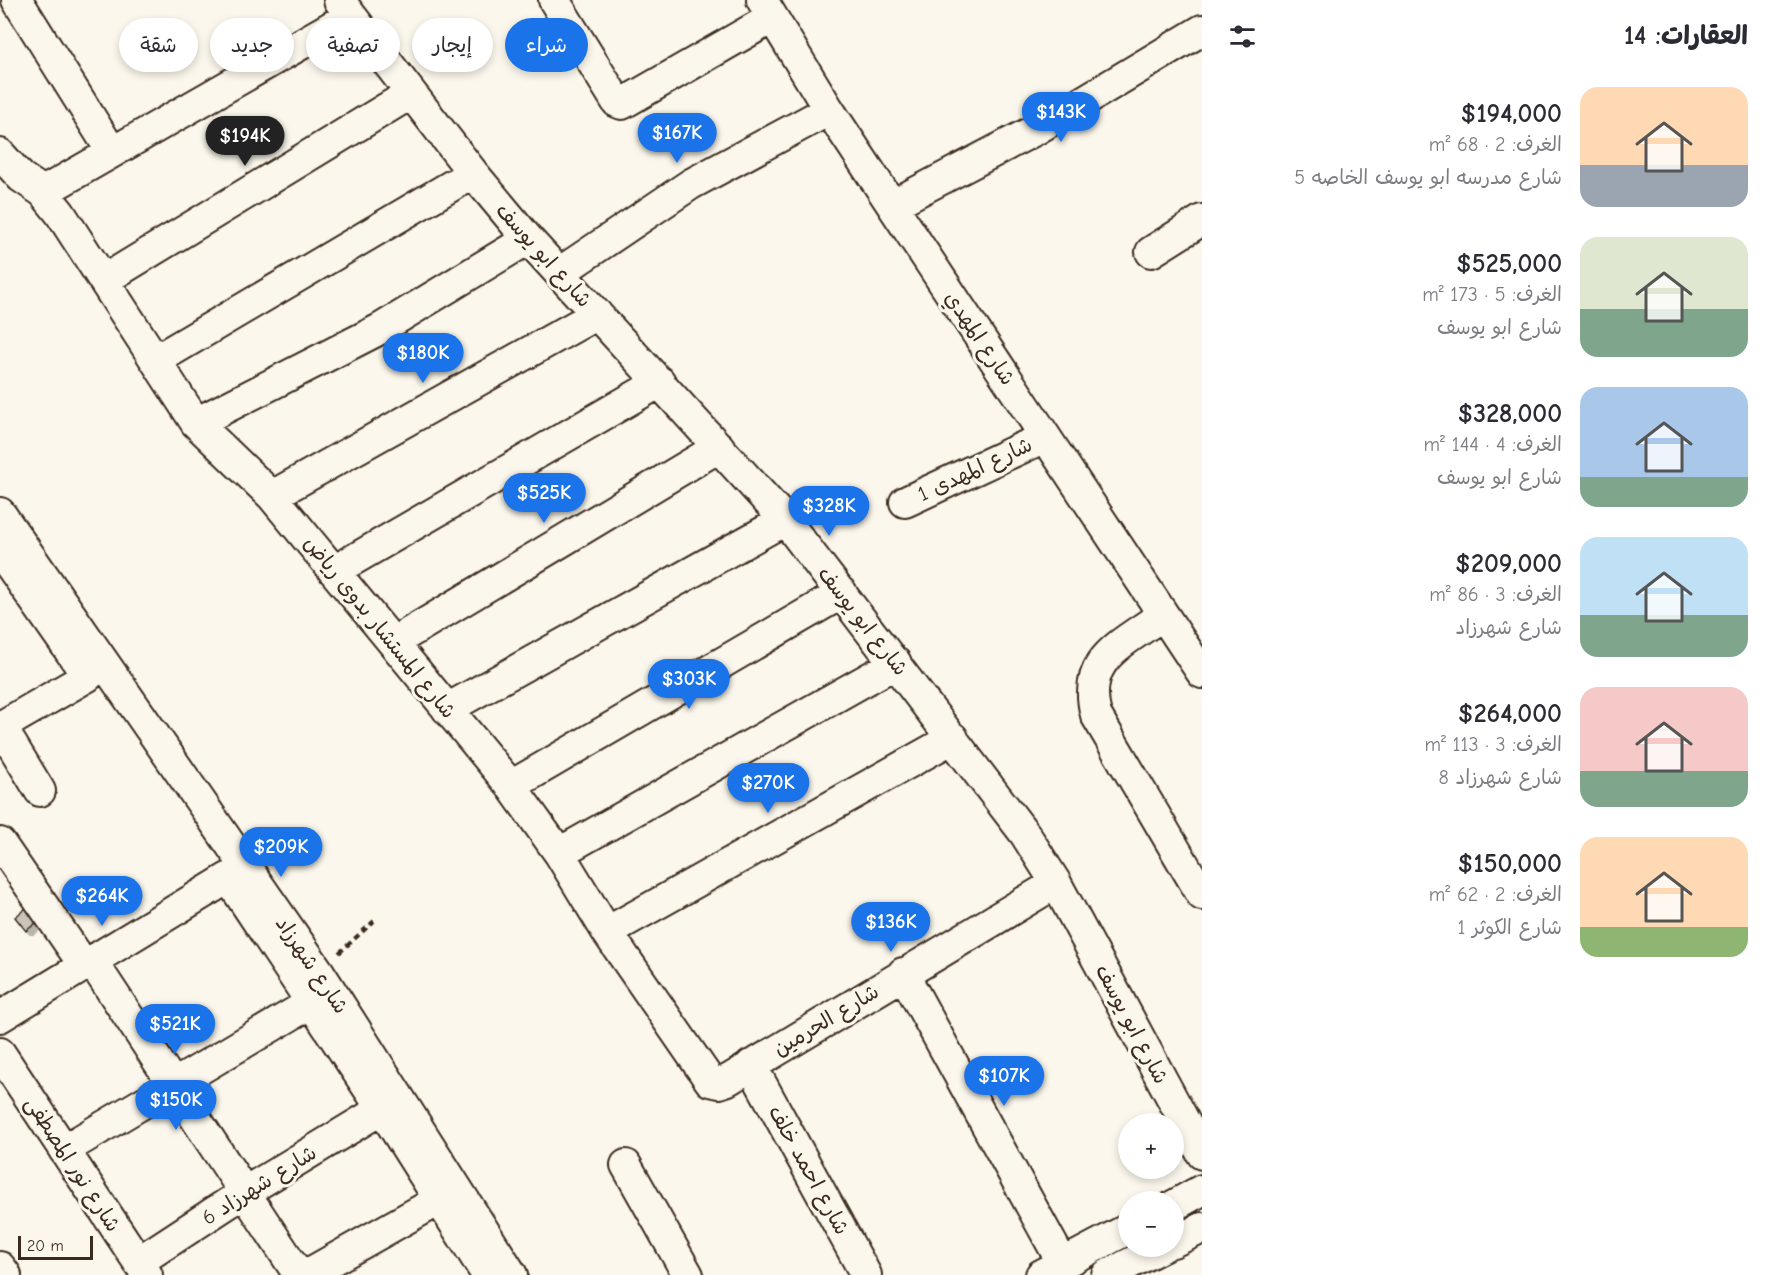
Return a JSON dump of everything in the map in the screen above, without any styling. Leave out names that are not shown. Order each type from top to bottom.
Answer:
[{"type":"street","points":[[17,0],[112,152]]},
{"type":"street","points":[[554,0],[617,102],[622,104],[767,9]]},
{"type":"street","points":[[43,192],[345,8]]},
{"type":"street","name":"شارع ابو يوسف","points":[[345,8],[410,94],[528,239],[785,520],[1025,834],[1056,883],[1202,1154]]},
{"type":"street","name":"شارع المهدي","points":[[767,9],[829,110],[1202,673]]},
{"type":"street","points":[[892,205],[1037,129],[1202,30]]},
{"type":"street","points":[[104,280],[410,94]]},
{"type":"street","points":[[559,273],[691,184],[829,110]]},
{"type":"street","name":"شارع المستشار بدوى رياض","points":[[0,154],[21,177],[43,192],[104,280],[196,423],[272,496],[511,786],[559,853],[607,933],[710,1081],[719,1083],[751,1065]]},
{"type":"street","points":[[156,360],[473,173]]},
{"type":"street","points":[[1151,252],[1202,220]]},
{"type":"street","points":[[196,423],[380,329],[528,239]]},
{"type":"street","points":[[272,496],[597,314]]},
{"type":"street","points":[[334,571],[660,382]]},
{"type":"street","name":"شارع المهدى 1","points":[[905,502],[1045,437]]},
{"type":"street","points":[[394,642],[719,447]]},
{"type":"street","name":"شارع شهرزاد","points":[[0,513],[309,986],[382,1109],[487,1275]]},
{"type":"street","points":[[447,709],[785,520]]},
{"type":"street","name":"شارع شهرزاد","points":[[0,551],[10,584],[88,676],[228,878],[309,986],[512,1275]]},
{"type":"street","points":[[511,786],[842,593]]},
{"type":"street","points":[[1162,615],[1102,660],[1093,677],[1091,696],[1096,715],[1202,895]]},
{"type":"street","points":[[559,853],[896,663]]},
{"type":"street","points":[[40,791],[0,726],[88,676]]},
{"type":"street","points":[[607,933],[953,738]]},
{"type":"street","points":[[0,845],[174,1084],[299,1275]]},
{"type":"street","points":[[0,1017],[228,878]]},
{"type":"street","name":"شارع الحرمين","points":[[751,1065],[1056,883]]},
{"type":"street","points":[[903,973],[1052,1269],[1118,1234]]},
{"type":"street","points":[[64,1150],[174,1084],[309,986]]},
{"type":"street","name":"شارع نور المصطفى","points":[[0,1053],[142,1268]]},
{"type":"street","name":"شارع احمد خلف","points":[[751,1065],[866,1275]]},
{"type":"street","name":"شارع شهرزاد 6","points":[[142,1268],[245,1192],[382,1109]]},
{"type":"street","points":[[626,1165],[688,1275]]},
{"type":"street","points":[[1184,1200],[1202,1190]]},
{"type":"street","points":[[306,1275],[440,1200]]},
{"type":"street","points":[[1184,1237],[1202,1228]]},
{"type":"street","points":[[1107,1275],[1142,1257]]},
{"type":"street","points":[[0,1267],[6,1275]]},
{"type":"path","points":[[309,986],[374,921]]},
{"type":"building","points":[[37,899],[47,914],[26,931],[15,917]]}]
